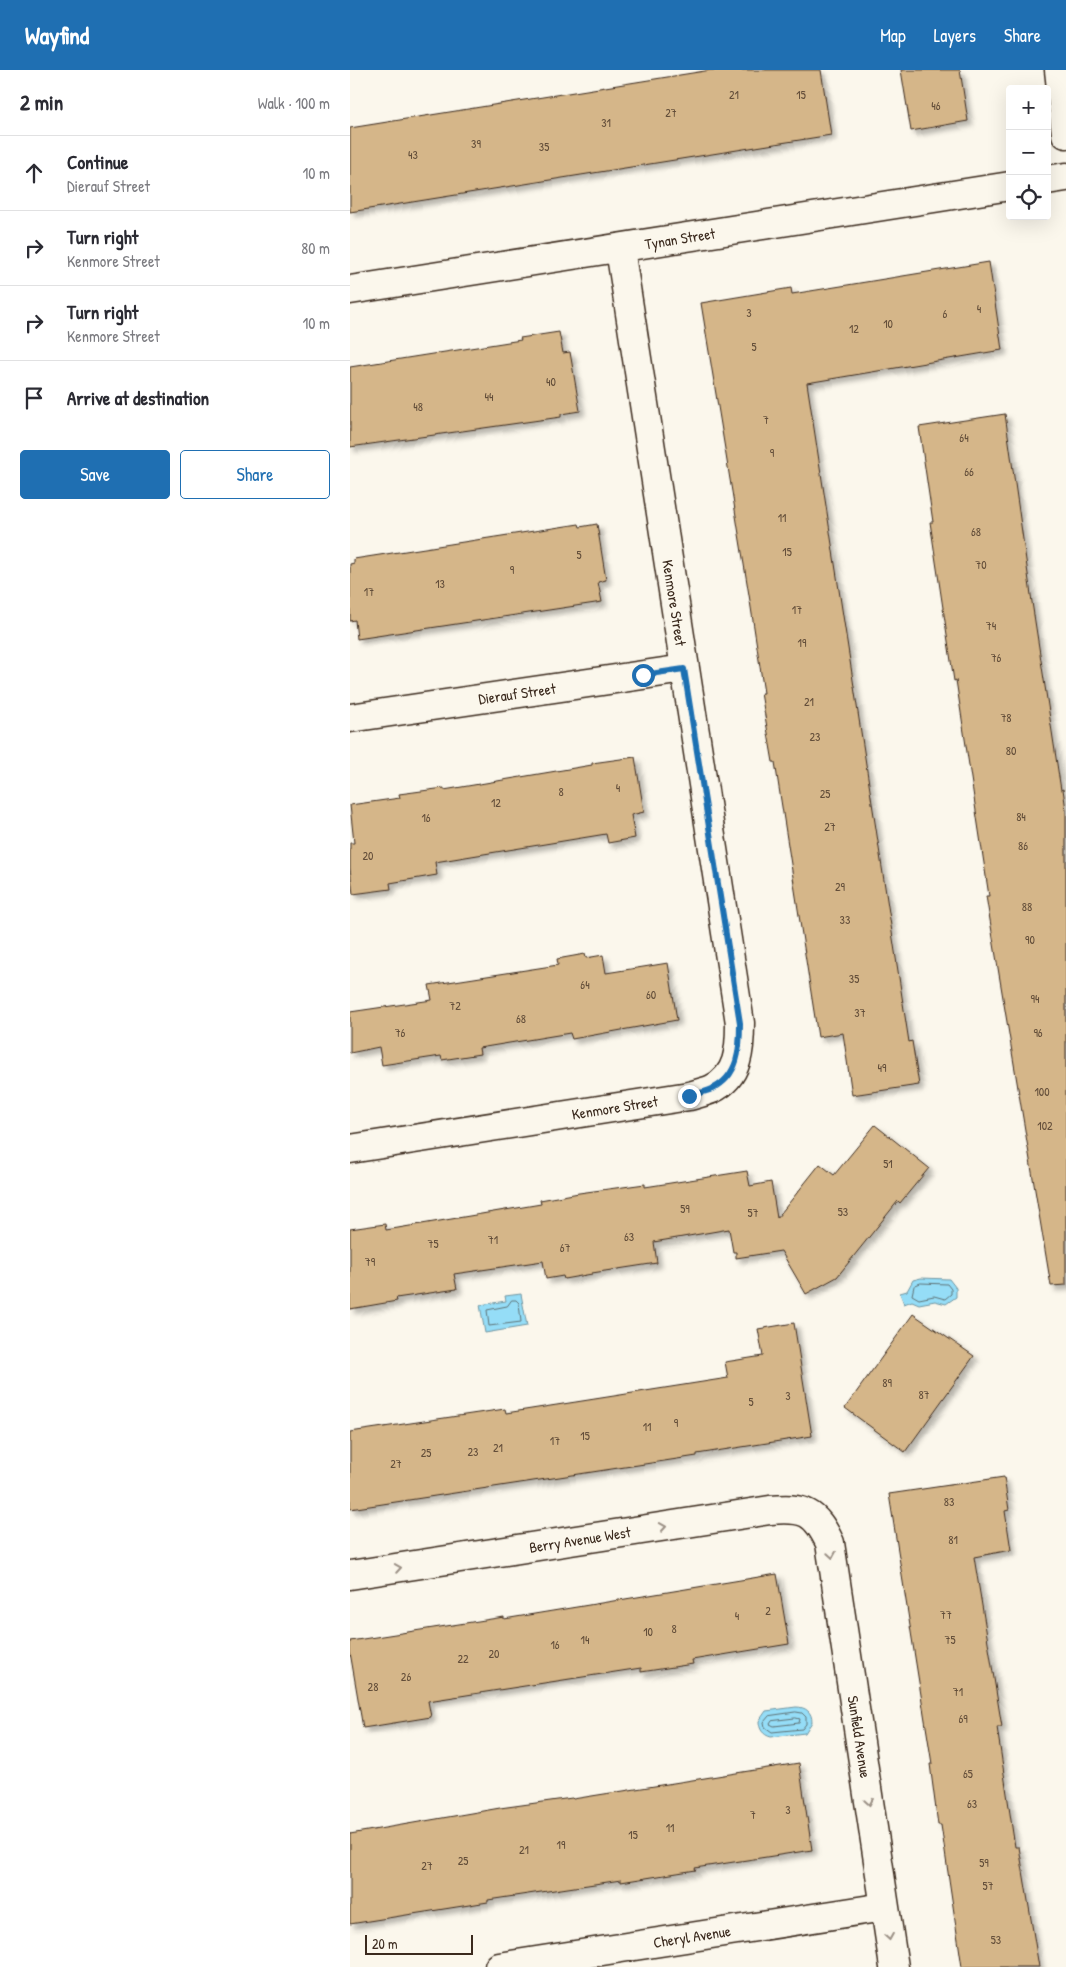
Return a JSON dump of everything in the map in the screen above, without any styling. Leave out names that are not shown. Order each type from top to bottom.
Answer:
[{"type":"street","points":[[1059,70],[1066,134]]},
{"type":"street","points":[[1051,179],[1066,177]]},
{"type":"street","name":"Tynan Street","points":[[350,290],[620,249],[1006,187]]},
{"type":"street","name":"Kenmore Street","points":[[350,1149],[689,1096],[713,1089],[731,1073],[740,1050],[740,1023],[620,249]]},
{"type":"street","name":"Dierauf Street","points":[[350,718],[684,669]]},
{"type":"street","name":"Berry Avenue West","points":[[350,1575],[770,1510],[792,1509],[809,1513]]},
{"type":"street","name":"Sunfield Avenue","points":[[809,1513],[822,1526],[830,1543],[894,1967]]},
{"type":"street","name":"Cheryl Avenue","points":[[499,1967],[884,1907]]},
{"type":"water","points":[[921,1278],[949,1279],[956,1288],[956,1297],[946,1304],[935,1301],[919,1304],[912,1301],[904,1304],[900,1293],[907,1291],[913,1280]]},
{"type":"water","points":[[521,1294],[527,1326],[485,1333],[480,1305],[506,1301],[505,1296]]},
{"type":"water","points":[[796,1707],[805,1709],[811,1715],[812,1722],[805,1733],[771,1737],[762,1731],[759,1721],[766,1711]]},
{"type":"building","points":[[711,70],[821,70],[831,135],[350,212],[350,128]]},
{"type":"building","points":[[901,70],[960,70],[968,121],[911,131]]},
{"type":"building","points":[[989,262],[1002,350],[807,383],[909,1042],[912,1041],[919,1085],[852,1095],[843,1033],[818,1037],[775,762],[773,762],[761,693],[764,693],[750,601],[701,303],[791,288],[792,294]]},
{"type":"building","points":[[559,332],[563,353],[570,352],[580,411],[561,414],[561,417],[350,447],[350,367],[521,340],[520,338]]},
{"type":"building","points":[[1005,414],[1032,602],[1061,790],[1063,789],[1066,810],[1066,1285],[1051,1286],[986,896],[989,896],[930,522],[933,522],[919,427]]},
{"type":"building","points":[[579,524],[580,527],[597,524],[606,580],[598,582],[602,602],[357,639],[355,620],[350,621],[350,564],[354,563],[354,559]]},
{"type":"building","points":[[635,757],[644,812],[631,815],[635,838],[608,843],[606,834],[435,862],[437,875],[390,883],[391,889],[353,894],[350,843],[354,843],[350,805],[400,798],[399,794],[444,788],[444,790]]},
{"type":"building","points":[[585,954],[586,958],[603,955],[606,973],[668,963],[677,1020],[572,1039],[570,1033],[479,1048],[480,1054],[442,1060],[441,1056],[382,1065],[379,1047],[350,1053],[350,1012],[432,1000],[429,985],[558,965],[557,959]]},
{"type":"building","points":[[875,1125],[929,1168],[900,1203],[898,1201],[837,1277],[806,1294],[781,1251],[736,1258],[736,1252],[733,1252],[729,1229],[654,1242],[657,1263],[564,1279],[563,1276],[546,1279],[543,1261],[454,1274],[457,1289],[396,1298],[397,1301],[350,1309],[350,1229],[385,1224],[386,1230],[541,1204],[540,1200],[579,1193],[645,1184],[645,1187],[747,1171],[750,1186],[771,1182],[777,1218],[820,1164],[834,1175]]},
{"type":"building","points":[[913,1314],[974,1356],[905,1452],[845,1408]]},
{"type":"building","points":[[794,1323],[812,1436],[697,1454],[697,1456],[350,1509],[350,1432],[505,1409],[506,1413],[728,1378],[725,1362],[763,1356],[758,1329]]},
{"type":"building","points":[[1004,1477],[1009,1510],[1005,1511],[1011,1550],[974,1557],[1002,1727],[997,1727],[1015,1847],[1019,1847],[1039,1967],[962,1967],[941,1825],[938,1825],[930,1764],[932,1764],[889,1494]]},
{"type":"building","points":[[777,1574],[789,1644],[692,1660],[693,1664],[641,1672],[641,1668],[428,1701],[431,1717],[363,1728],[350,1652],[350,1641],[504,1617],[504,1619]]},
{"type":"building","points":[[799,1763],[812,1850],[695,1868],[696,1870],[621,1882],[621,1880],[488,1900],[488,1902],[350,1924],[350,1834],[500,1808],[573,1799]]},
{"type":"route","points":[[643,675],[684,669],[740,1023],[740,1050],[731,1073],[713,1089],[689,1096]]}]
